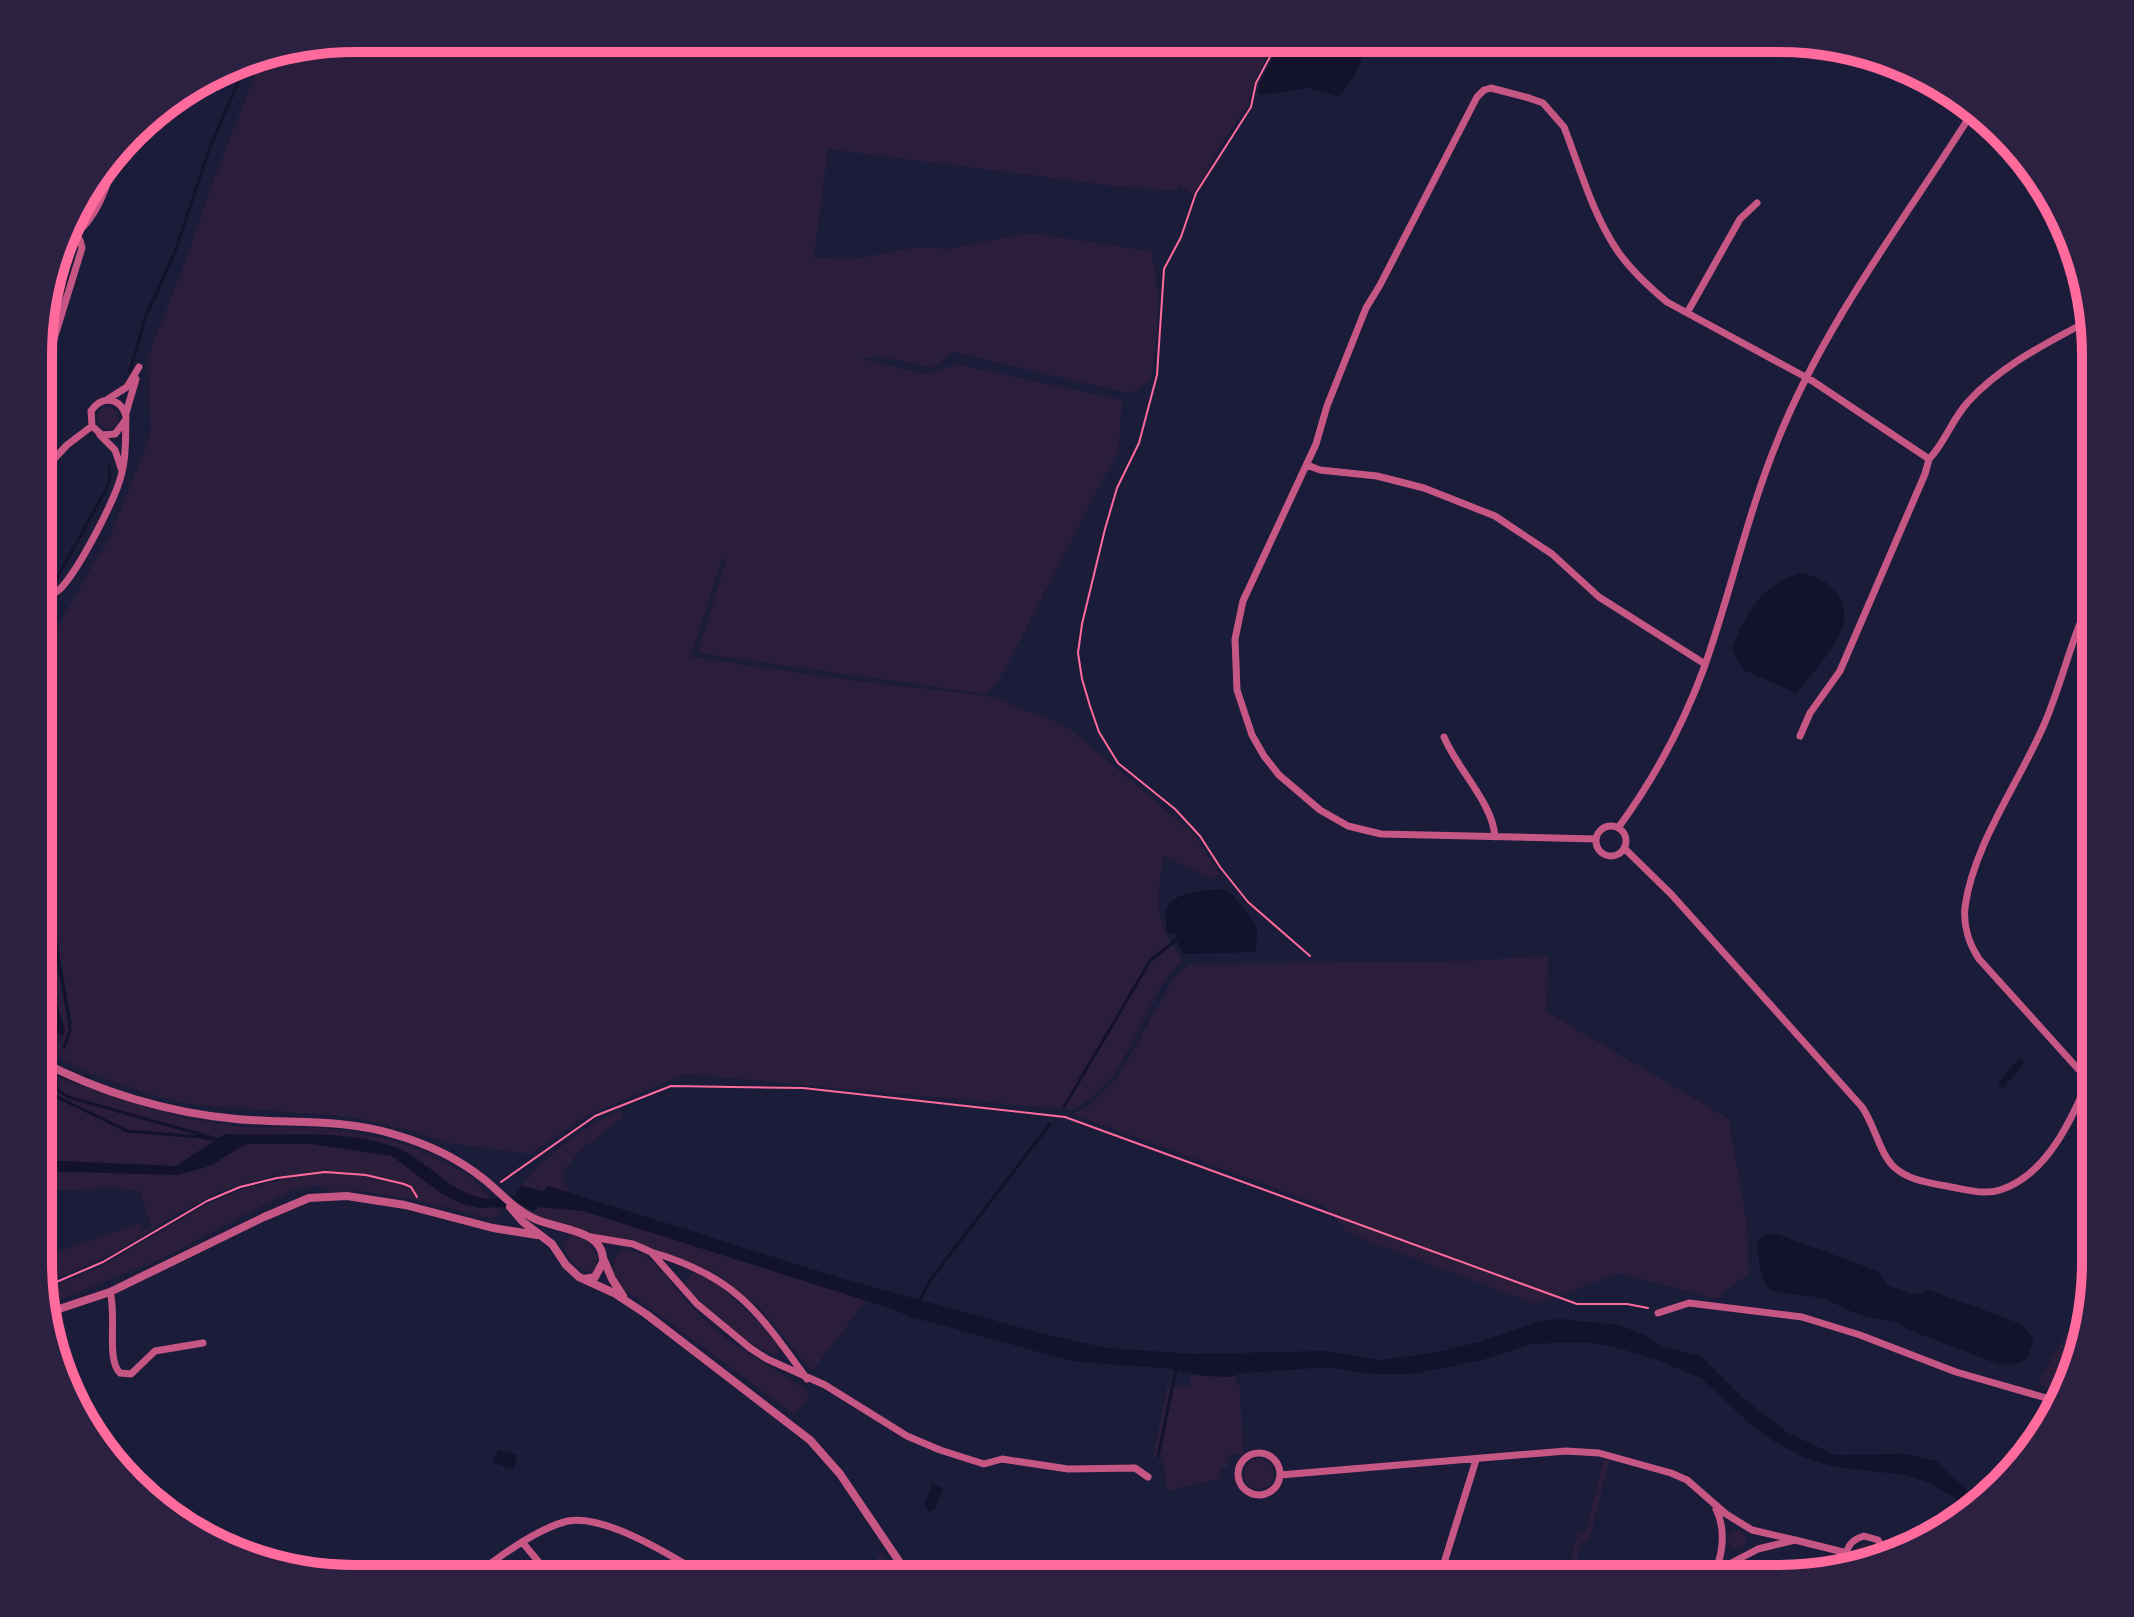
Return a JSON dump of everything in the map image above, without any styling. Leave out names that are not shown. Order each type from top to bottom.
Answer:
[{"type":"street","points":[[1596,839],[1381,834],[1348,826],[1320,810],[1290,786],[1264,756],[1252,735],[1237,690],[1234,663],[1243,601],[1307,465],[1366,308],[1477,97],[1484,90],[1493,88],[1543,103],[1556,114],[1595,206],[1619,253],[1667,302],[1806,377],[1929,459]]},
{"type":"street","points":[[1618,828],[1670,746],[1705,664],[1774,450],[1806,377],[1859,282],[1968,118]]},
{"type":"street","points":[[80,228],[103,194],[108,179]]},
{"type":"street","points":[[1687,313],[1740,219],[1757,203]]},
{"type":"street","points":[[2054,231],[2061,245]]},
{"type":"street","points":[[53,342],[82,248],[80,240],[75,239]]},
{"type":"street","points":[[1800,736],[1810,713],[1840,671],[1929,459],[1965,404],[1981,389],[2046,344],[2080,325]]},
{"type":"street","points":[[52,595],[71,574],[111,504],[122,474],[126,418],[139,367],[124,390],[102,401],[91,411],[92,426],[117,454],[122,474]]},
{"type":"street","points":[[102,401],[117,402],[126,418]]},
{"type":"street","points":[[99,433],[115,434],[126,418]]},
{"type":"street","points":[[52,461],[75,437],[92,426]]},
{"type":"street","points":[[1307,465],[1320,470],[1377,476],[1424,488],[1495,516],[1552,554],[1599,597],[1705,664]]},
{"type":"street","points":[[2082,619],[2042,730],[1980,851],[1964,911],[1969,939],[1979,959],[2082,1072]]},
{"type":"street","points":[[1444,737],[1450,752],[1493,819],[1495,837]]},
{"type":"street","points":[[1596,839],[1605,828],[1618,828]]},
{"type":"street","points":[[1596,839],[1598,849],[1606,855],[1618,854],[1624,848],[1625,837],[1618,828]]},
{"type":"street","points":[[1624,848],[1671,894],[1862,1107],[1873,1123],[1891,1164],[1909,1177],[1983,1192],[2000,1190],[2017,1181],[2054,1147],[2082,1094]]},
{"type":"street","points":[[52,1065],[105,1087],[178,1110],[237,1119],[338,1123],[391,1133],[412,1140],[477,1174],[516,1210],[523,1222],[552,1244],[569,1268],[584,1279],[626,1299],[748,1389],[810,1440],[840,1474],[902,1565]]},
{"type":"street","points":[[56,1310],[110,1292],[309,1198],[347,1196],[541,1236]]},
{"type":"street","points":[[516,1210],[550,1225],[590,1237],[639,1246],[703,1270],[737,1293],[780,1338],[807,1379]]},
{"type":"street","points":[[493,1228],[523,1222],[550,1225]]},
{"type":"street","points":[[560,1256],[559,1240],[570,1231]]},
{"type":"street","points":[[590,1237],[626,1299]]},
{"type":"street","points":[[584,1279],[598,1274],[604,1257],[619,1243]]},
{"type":"street","points":[[651,1252],[697,1304],[758,1354],[825,1385],[907,1436],[984,1464],[1002,1459],[1068,1469],[1135,1468],[1148,1477]]},
{"type":"street","points":[[110,1292],[114,1306],[113,1360],[120,1373],[128,1375],[134,1372],[155,1351],[203,1343]]},
{"type":"street","points":[[1658,1313],[1689,1303],[1802,1317],[1877,1341],[1956,1372],[2049,1399]]},
{"type":"street","points":[[1280,1475],[1566,1451],[1599,1453],[1679,1476],[1752,1530],[1847,1553]]},
{"type":"street","points":[[1260,1453],[1275,1460],[1280,1475],[1273,1489],[1258,1494],[1244,1488],[1239,1473],[1245,1458],[1260,1453]]},
{"type":"street","points":[[1444,1565],[1476,1460]]},
{"type":"street","points":[[1714,1503],[1722,1534],[1717,1565]]},
{"type":"street","points":[[491,1565],[523,1543],[556,1525],[571,1521],[623,1531],[685,1565]]},
{"type":"street","points":[[1847,1557],[1850,1543],[1864,1536],[1878,1540],[1882,1547]]},
{"type":"street","points":[[1727,1565],[1758,1549],[1795,1540]]},
{"type":"street","points":[[523,1543],[541,1565]]},
{"type":"path","points":[[1273,52],[1256,83],[1251,107],[1196,193],[1181,237],[1164,269],[1157,375],[1139,443],[1117,488],[1105,529],[1078,653],[1082,679],[1099,732],[1118,763],[1182,816],[1248,902],[1310,956]]},
{"type":"path","points":[[496,1190],[595,1116],[671,1086],[803,1088],[1010,1109],[1065,1117],[1577,1304],[1627,1304],[1658,1313]]},
{"type":"path","points":[[53,1283],[103,1262],[207,1201],[240,1187],[277,1178],[325,1172],[366,1175],[411,1187],[419,1200],[420,1209]]},
{"type":"shaded area","points":[[355,52],[1270,52],[1255,80],[1248,106],[1193,195],[1180,185],[1175,191],[1114,186],[828,149],[814,258],[853,259],[919,247],[948,249],[1030,233],[1151,251],[1157,283],[1158,315],[1151,379],[1131,394],[953,352],[932,368],[880,356],[862,359],[928,375],[955,364],[1122,400],[1119,449],[997,684],[985,694],[698,653],[725,563],[723,556],[691,657],[989,696],[1066,726],[1193,833],[1220,874],[1213,879],[1163,856],[1159,911],[1166,933],[1182,960],[1167,978],[1109,1081],[1092,1097],[1071,1110],[685,1074],[586,1116],[530,1154],[448,1143],[417,1132],[351,1117],[188,1104],[89,1073],[52,1055],[52,1046],[60,1036],[52,1031],[52,943],[70,1026],[72,1023],[52,912],[52,633],[111,534],[151,434],[148,356],[258,68],[315,55]]},
{"type":"shaded area","points":[[1277,52],[1365,52],[1353,77],[1337,96],[1309,88],[1262,95],[1258,92]]},
{"type":"shaded area","points":[[104,407],[112,407],[119,418],[112,429],[104,429],[97,422],[97,414]]},
{"type":"shaded area","points":[[1801,573],[1819,579],[1834,590],[1842,603],[1844,616],[1834,644],[1796,693],[1744,670],[1732,650],[1742,624],[1757,602],[1776,584]]},
{"type":"shaded area","points":[[1220,889],[1233,895],[1257,926],[1256,952],[1182,954],[1175,934],[1167,933],[1167,908],[1183,895]]},
{"type":"shaded area","points":[[1548,956],[1547,1012],[1729,1119],[1747,1225],[1749,1273],[1716,1299],[1619,1273],[1535,1304],[1348,1233],[1324,1206],[1072,1114],[1088,1106],[1118,1077],[1173,979],[1192,964],[1465,961]]},
{"type":"shaded area","points":[[52,988],[65,1030],[63,1036],[52,1030]]},
{"type":"shaded area","points":[[2020,1057],[2025,1062],[2003,1088],[1998,1083]]},
{"type":"shaded area","points":[[52,1074],[175,1116],[242,1127],[324,1128],[388,1139],[415,1148],[470,1176],[501,1212],[498,1217],[489,1218],[411,1199],[360,1191],[331,1192],[317,1185],[290,1191],[167,1256],[55,1302],[53,1287],[100,1267],[207,1204],[246,1188],[281,1180],[277,1174],[219,1192],[173,1216],[119,1251],[53,1281],[52,1253],[139,1223],[142,1232],[151,1225],[140,1192],[116,1188],[52,1190]]},
{"type":"shaded area","points":[[621,1110],[623,1117],[581,1150],[562,1173],[563,1181],[570,1190],[524,1204],[515,1195],[562,1145]]},
{"type":"shaded area","points":[[225,1134],[330,1135],[372,1140],[404,1151],[470,1195],[498,1198],[514,1196],[522,1186],[543,1191],[548,1186],[837,1277],[1106,1348],[1193,1354],[1328,1351],[1381,1360],[1439,1352],[1540,1321],[1560,1319],[1618,1325],[1643,1334],[1662,1346],[1702,1357],[1743,1398],[1788,1433],[1835,1455],[1905,1454],[1936,1461],[1973,1495],[1961,1504],[1927,1482],[1904,1475],[1831,1466],[1803,1457],[1749,1423],[1701,1378],[1655,1359],[1607,1345],[1578,1342],[1531,1344],[1482,1360],[1414,1374],[1370,1374],[1329,1367],[1244,1373],[1229,1377],[1071,1361],[912,1317],[583,1211],[539,1207],[533,1211],[524,1206],[480,1208],[462,1204],[442,1194],[392,1156],[311,1144],[246,1144],[210,1166],[177,1175],[52,1171],[52,1161],[176,1166]]},
{"type":"shaded area","points":[[539,1207],[569,1208],[609,1218],[866,1301],[812,1371],[761,1309],[715,1272],[628,1239],[607,1239],[529,1215]]},
{"type":"shaded area","points":[[1777,1234],[1877,1271],[1889,1286],[1914,1295],[1929,1290],[2021,1324],[2034,1338],[2027,1359],[2012,1365],[1998,1364],[1895,1322],[1862,1315],[1817,1297],[1769,1288],[1763,1278],[1757,1241]]},
{"type":"shaded area","points":[[571,1235],[584,1240],[596,1254],[598,1258],[593,1272],[578,1268],[567,1255],[563,1244]]},
{"type":"shaded area","points":[[621,1250],[640,1253],[647,1258],[713,1328],[811,1395],[794,1414],[621,1287],[613,1268]]},
{"type":"shaded area","points":[[694,1273],[713,1282],[750,1313],[778,1342],[778,1355],[768,1353],[744,1338],[687,1288],[686,1280]]},
{"type":"shaded area","points":[[2075,1326],[2054,1389],[2037,1384],[2069,1330]]},
{"type":"shaded area","points":[[1191,1375],[1236,1376],[1236,1385],[1240,1386],[1243,1454],[1230,1454],[1227,1467],[1221,1467],[1220,1479],[1167,1491],[1163,1457],[1153,1458],[1167,1386],[1190,1387]]},
{"type":"shaded area","points":[[498,1450],[517,1455],[514,1469],[493,1463]]},
{"type":"shaded area","points":[[1259,1459],[1270,1463],[1274,1474],[1270,1485],[1259,1489],[1248,1485],[1244,1474],[1248,1463]]},
{"type":"shaded area","points":[[1604,1460],[1609,1461],[1589,1541],[1581,1541],[1575,1565],[1570,1565],[1578,1531],[1586,1532]]},
{"type":"shaded area","points":[[932,1484],[943,1488],[936,1508],[931,1512],[925,1504]]},
{"type":"shaded area","points":[[1737,1531],[1746,1540],[1737,1549],[1728,1540]]},
{"type":"shaded area","points":[[1866,1543],[1876,1549],[1854,1556],[1855,1549]]},
{"type":"shaded area","points":[[881,1553],[888,1565],[872,1565]]},
{"type":"waterway","points":[[130,372],[145,318],[175,252],[210,147],[242,74]]},
{"type":"waterway","points":[[57,578],[107,488],[109,465]]},
{"type":"waterway","points":[[52,924],[70,1030],[64,1048]]},
{"type":"waterway","points":[[1064,1107],[1150,961],[1177,939]]},
{"type":"waterway","points":[[56,1081],[56,1089],[68,1097],[217,1139]]},
{"type":"waterway","points":[[52,1094],[127,1131],[220,1141]]},
{"type":"waterway","points":[[919,1301],[931,1279],[1050,1124]]},
{"type":"waterway","points":[[1158,1456],[1176,1370]]}]
